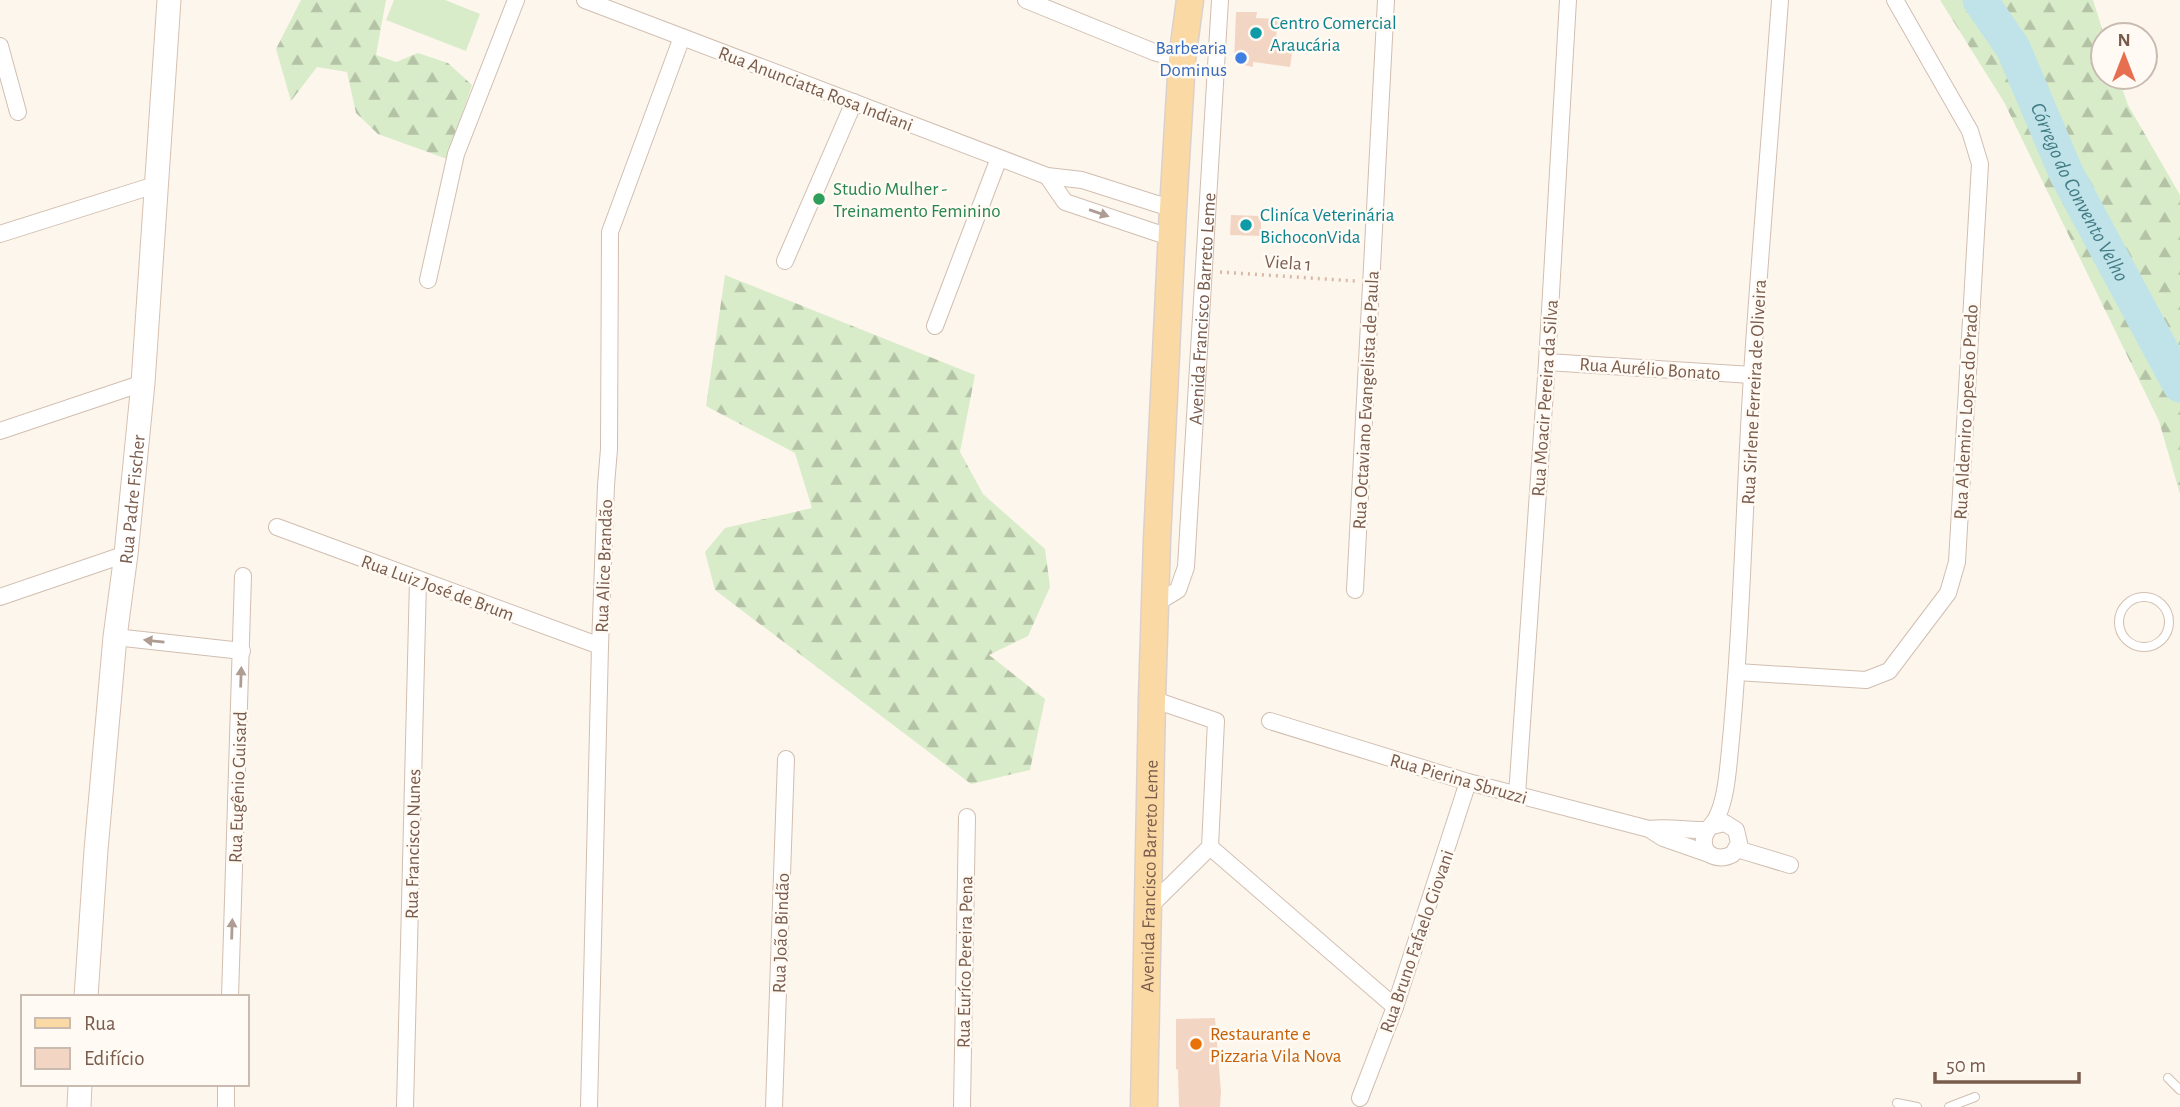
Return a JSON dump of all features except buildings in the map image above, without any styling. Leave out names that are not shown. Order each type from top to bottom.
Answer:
[{"type":"main road","name":"Rua Padre Fischer","points":[[86,995],[115,637],[143,383],[169,0]]},
{"type":"main road","name":"Avenida Francisco Barreto Leme","points":[[1144,1107],[1155,604],[1173,209],[1187,5]]},
{"type":"main road","points":[[79,1107],[80,1086]]},
{"type":"street","points":[[428,280],[456,154],[516,0]]},
{"type":"street","name":"Rua Anunciatta Rosa Indiani","points":[[585,0],[1046,176],[1082,180],[1173,209]]},
{"type":"street","points":[[1026,0],[1154,52],[1182,60]]},
{"type":"street","name":"Avenida Francisco Barreto Leme","points":[[1155,604],[1178,590],[1186,567],[1220,0]]},
{"type":"street","name":"Rua Octaviano Evangelista de Paula","points":[[1355,590],[1386,0]]},
{"type":"street","name":"Rua Moacir Pereira da Silva","points":[[1517,795],[1547,362],[1568,0]]},
{"type":"street","name":"Rua Sirlene Ferreira de Oliveira","points":[[1710,828],[1718,814],[1726,784],[1737,673],[1752,375],[1780,0]]},
{"type":"street","name":"Rua Aldemiro Lopes do Prado","points":[[1737,673],[1866,680],[1889,671],[1948,593],[1957,562],[1980,164],[1970,131],[1895,0]]},
{"type":"street","name":"Rua Alice Brandão","points":[[589,1107],[600,646],[609,449],[610,232],[682,37]]},
{"type":"street","points":[[0,46],[18,112]]},
{"type":"street","points":[[785,261],[854,102]]},
{"type":"street","points":[[935,326],[999,158]]},
{"type":"street","points":[[1046,176],[1065,202],[1172,238]]},
{"type":"street","points":[[0,234],[155,184]]},
{"type":"street","name":"Rua Aurélio Bonato","points":[[1547,362],[1752,375]]},
{"type":"street","points":[[0,431],[143,383]]},
{"type":"street","name":"Rua Luiz José de Brum","points":[[277,527],[600,646]]},
{"type":"street","points":[[0,597],[126,554]]},
{"type":"street","name":"Rua Eugênio Guisard","points":[[230,995],[243,576]]},
{"type":"street","name":"Rua Francisco Nunes","points":[[405,1107],[418,580]]},
{"type":"street","points":[[115,637],[242,651]]},
{"type":"street","points":[[1148,908],[1210,848],[1216,721],[1152,699]]},
{"type":"street","name":"Rua Pierina Sbruzzi","points":[[1270,721],[1468,782],[1648,829],[1663,838],[1709,854]]},
{"type":"street","name":"Rua João Bindão","points":[[774,1107],[786,759]]},
{"type":"street","name":"Rua Bruno Fafaelo Giovani","points":[[1360,1098],[1395,1007],[1468,782]]},
{"type":"street","name":"Rua Sirlene Ferreira de Oliveira","points":[[1726,784],[1730,796],[1731,826]]},
{"type":"street","name":"Rua Euríco Pereira Pena","points":[[962,1107],[967,817]]},
{"type":"street","points":[[1725,823],[1731,826],[1739,836],[1737,849],[1733,854],[1721,859],[1709,854],[1704,842],[1710,828],[1725,823]]},
{"type":"street","name":"Rua Pierina Sbruzzi","points":[[1648,829],[1664,827],[1693,831],[1710,828]]},
{"type":"street","points":[[1210,848],[1395,1007]]},
{"type":"street","points":[[1737,849],[1790,864]]},
{"type":"street","points":[[226,1086],[226,1107]]},
{"type":"lane","points":[[2142,596],[2150,597],[2164,606],[2170,621],[2169,629],[2160,642],[2144,647],[2128,642],[2122,635],[2119,619],[2121,610],[2127,603],[2142,596]]},
{"type":"lane","points":[[2168,1078],[2180,1090]]},
{"type":"lane","points":[[1949,1107],[1975,1097]]},
{"type":"lane","points":[[1897,1103],[1917,1107]]},
{"type":"path","name":"Viela 1","points":[[1204,271],[1371,282]]},
{"type":"green space","points":[[301,0],[386,0],[376,55],[396,62],[418,53],[448,63],[472,85],[447,159],[378,134],[356,113],[347,72],[317,67],[291,101],[276,49]]},
{"type":"green space","points":[[394,0],[445,0],[480,14],[466,51],[386,20]]},
{"type":"green space","points":[[1940,0],[2093,0],[2100,21],[2089,21],[2089,91],[2123,91],[2128,105],[2180,195],[2180,494],[2159,421],[2004,102]]},
{"type":"green space","points":[[725,275],[975,375],[960,452],[983,494],[1045,549],[1050,587],[1028,636],[989,655],[1045,699],[1030,770],[971,784],[715,590],[705,552],[725,528],[812,508],[795,453],[706,406]]},
{"type":"waterway","name":"Córrego do Convento Velho","points":[[1980,0],[2013,48],[2066,173],[2180,385]]},
{"type":"place","name":"Centro Comercial Araucária","points":[[1256,33]]},
{"type":"place","name":"Barbearia Dominus","points":[[1241,58]]},
{"type":"place","name":"Studio Mulher - Treinamento Feminino","points":[[819,199]]},
{"type":"place","name":"Cliníca Veterinária BichoconVida","points":[[1246,225]]},
{"type":"place","name":"Restaurante e Pizzaria Vila Nova","points":[[1196,1044]]}]
